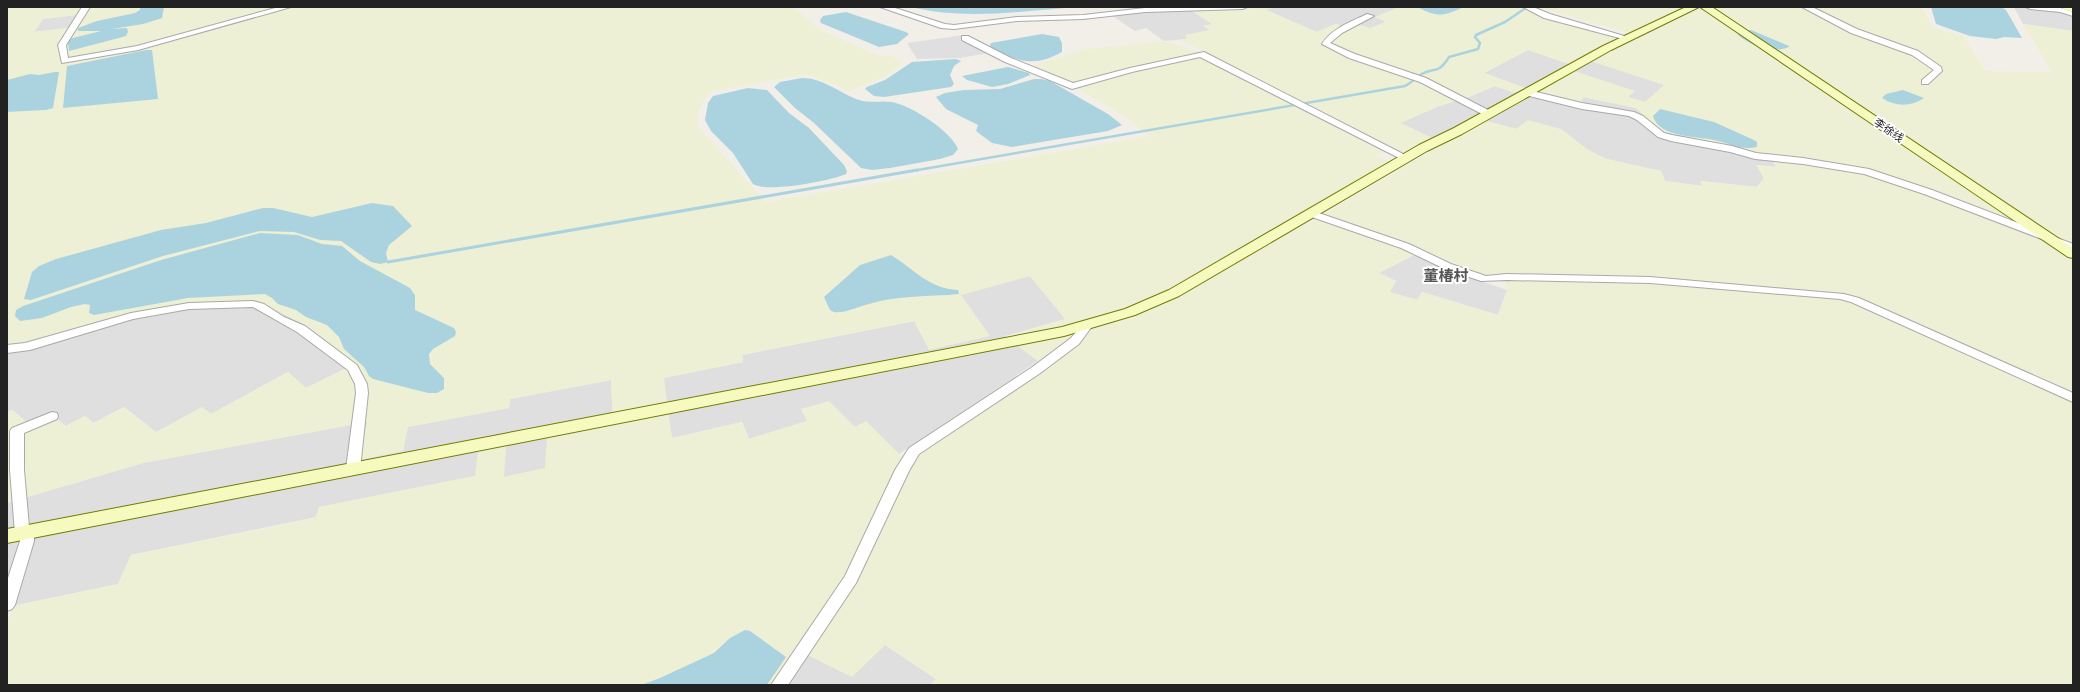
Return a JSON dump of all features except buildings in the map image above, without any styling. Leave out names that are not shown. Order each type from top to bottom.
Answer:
[{"type":"street","points":[[86,7],[62,45],[65,61],[144,47],[287,7]]},
{"type":"street","points":[[884,7],[947,27],[1030,18],[1089,17],[1145,10],[1243,7]]},
{"type":"street","points":[[7,536],[1087,325],[1130,312],[1167,296],[1314,214],[1406,158],[1627,38],[1694,7]]},
{"type":"street","name":"李徐线","points":[[1705,7],[2073,254]]},
{"type":"street","points":[[1806,7],[1837,21],[1854,31],[1920,56],[1926,62],[1938,69],[1938,71],[1926,82]]},
{"type":"street","points":[[2030,7],[2061,10],[2073,14]]},
{"type":"street","points":[[2066,7],[2073,9]]},
{"type":"street","points":[[1529,8],[1547,16],[1627,38]]},
{"type":"street","points":[[1370,16],[1343,29],[1328,39],[1326,44],[1345,53],[1418,78],[1489,114]]},
{"type":"street","points":[[993,22],[965,38],[1008,60],[1072,86],[1130,70],[1201,54],[1406,158]]},
{"type":"street","points":[[1528,92],[1582,106],[1631,114],[1640,118],[1661,135],[1671,138],[1732,149],[1755,156],[1803,161],[1866,171],[1928,192],[2073,248]]},
{"type":"street","points":[[1314,214],[1405,246],[1448,266],[1485,279],[1507,277],[1650,280],[1840,296],[1855,300],[2073,398]]},
{"type":"street","points":[[7,349],[26,347],[119,319],[183,307],[244,304],[260,306],[280,319],[301,329],[353,368],[359,378],[362,393],[353,469]]},
{"type":"street","points":[[779,685],[852,579],[902,470],[914,451],[1035,371],[1075,341],[1087,325]]},
{"type":"street","points":[[7,605],[25,548],[25,533],[17,470],[17,431],[52,416]]},
{"type":"shaded area","points":[[1275,7],[1400,7],[1376,17],[1387,21],[1370,29],[1360,25],[1350,29],[1336,24],[1317,32],[1266,10]]},
{"type":"shaded area","points":[[2014,7],[2059,7],[2073,12],[2073,31],[2023,24]]},
{"type":"shaded area","points":[[1140,11],[1192,11],[1213,24],[1204,26],[1210,30],[1186,36],[1188,39],[1164,41],[1146,28],[1135,31],[1111,15]]},
{"type":"shaded area","points":[[77,15],[68,28],[34,32],[43,19]]},
{"type":"shaded area","points":[[964,35],[994,52],[960,58],[917,59],[907,43]]},
{"type":"shaded area","points":[[1528,50],[1572,65],[1583,58],[1665,85],[1645,102],[1628,97],[1634,91],[1574,71],[1581,103],[1583,97],[1636,108],[1661,131],[1770,155],[1776,167],[1757,165],[1764,178],[1757,187],[1701,181],[1702,186],[1665,181],[1661,171],[1607,159],[1588,150],[1561,129],[1517,129],[1486,121],[1443,144],[1400,123],[1439,106],[1469,97],[1495,86],[1515,93],[1525,88],[1484,73]]},
{"type":"shaded area","points":[[1416,254],[1463,275],[1507,290],[1498,315],[1422,292],[1417,300],[1389,292],[1396,281],[1379,273]]},
{"type":"shaded area","points":[[1030,276],[1066,319],[1005,336],[1038,361],[899,454],[867,422],[855,427],[801,409],[807,421],[749,439],[742,422],[672,438],[663,378],[743,362],[742,355],[915,321],[989,336],[960,295]]},
{"type":"shaded area","points":[[257,300],[305,325],[355,364],[306,388],[288,372],[211,414],[202,408],[156,432],[124,407],[93,423],[85,416],[66,426],[34,428],[12,410],[7,412],[7,352],[27,343],[121,315],[186,304]]},
{"type":"shaded area","points":[[611,380],[613,425],[547,438],[546,469],[504,477],[475,476],[319,507],[316,517],[131,555],[118,584],[7,607],[7,503],[143,463],[367,422],[407,427],[509,408],[510,399]]},
{"type":"shaded area","points":[[885,645],[936,679],[930,685],[772,685],[799,651]]},
{"type":"green space","points":[[790,7],[799,12],[820,30],[879,56],[893,56],[902,64],[885,77],[849,91],[806,74],[709,92],[699,109],[698,127],[766,202],[1150,136],[1115,110],[1035,65],[1088,49],[1164,41],[1183,46],[1208,58],[1384,150],[1377,156],[1390,162],[1261,239],[1156,297],[1098,317],[1035,332],[1026,330],[1065,319],[1030,276],[961,295],[990,336],[929,350],[914,321],[742,355],[743,362],[664,378],[667,403],[613,414],[611,380],[510,399],[509,408],[408,427],[403,451],[359,460],[367,422],[143,463],[7,503],[7,412],[12,410],[34,428],[56,418],[66,426],[85,416],[94,423],[124,407],[156,432],[202,407],[211,414],[288,372],[306,388],[355,364],[305,325],[257,300],[186,304],[121,315],[27,343],[7,352],[7,8]],"holes":[[[76,15],[68,28],[34,32],[43,19]]]},
{"type":"green space","points":[[1275,7],[1266,10],[1317,32],[1336,24],[1350,29],[1360,25],[1370,28],[1386,22],[1375,17],[1400,7],[1689,7],[1629,33],[1544,9],[1537,13],[1621,38],[1572,65],[1528,50],[1484,73],[1525,88],[1516,93],[1494,86],[1469,97],[1439,106],[1401,123],[1434,139],[1408,153],[1392,148],[1179,39],[1187,39],[1185,35],[1209,30],[1203,26],[1212,24],[1192,11]]},
{"type":"green space","points":[[1705,7],[1922,7],[1932,27],[1964,37],[1985,71],[2052,72],[2023,24],[2073,31],[2073,396],[1857,298],[1838,292],[1685,280],[1549,274],[1489,277],[1410,245],[1324,214],[1443,144],[1486,121],[1516,129],[1528,120],[1561,129],[1588,150],[1606,159],[1661,171],[1665,181],[1702,186],[1700,181],[1757,187],[1764,178],[1756,165],[1776,167],[1770,155],[1749,153],[1736,147],[1661,131],[1636,108],[1583,97],[1581,104],[1538,93],[1537,90],[1574,71],[1635,91],[1628,97],[1645,102],[1664,85],[1590,61],[1658,26]]},
{"type":"green space","points":[[1318,218],[1393,244],[1416,254],[1379,273],[1396,281],[1390,292],[1417,300],[1422,292],[1498,315],[1507,290],[1505,281],[1682,284],[1829,296],[1848,300],[2073,401],[2073,685],[930,685],[936,679],[885,645],[852,677],[799,651],[772,685],[7,685],[7,621],[14,606],[118,584],[131,555],[316,518],[319,507],[475,476],[478,451],[506,446],[504,477],[545,468],[547,438],[668,414],[672,438],[742,422],[749,439],[807,421],[801,409],[829,401],[855,427],[866,421],[899,454],[912,460],[958,426],[1046,366],[1016,345],[1098,328],[1153,307]]},
{"type":"water","points":[[140,7],[164,7],[162,18],[143,24],[112,29],[127,28],[128,32],[126,36],[69,51],[69,39],[101,31],[78,31],[78,28],[97,21],[135,13],[140,10]]},
{"type":"water","points":[[911,7],[1082,7],[975,14],[932,11]]},
{"type":"water","points":[[1417,7],[1464,7],[1446,14],[1436,14]]},
{"type":"water","points":[[1931,7],[2001,7],[2006,10],[2022,38],[2004,37],[1996,39],[1970,36],[1936,24]]},
{"type":"water","points":[[846,12],[909,34],[897,44],[879,47],[821,23],[820,20],[823,16]]},
{"type":"water","points":[[1751,30],[1789,47],[1775,50],[1762,48],[1738,35],[1738,33]]},
{"type":"water","points":[[1042,34],[1059,37],[1062,43],[1062,52],[1040,61],[1026,61],[1004,54],[990,46],[991,43]]},
{"type":"water","points":[[152,50],[158,99],[63,108],[67,66]]},
{"type":"water","points":[[956,59],[961,61],[954,66],[950,75],[954,84],[951,87],[884,97],[874,96],[865,89],[885,80],[912,62]]},
{"type":"water","points":[[1008,67],[1029,73],[1030,75],[1008,84],[992,87],[967,80],[962,76]]},
{"type":"water","points":[[59,72],[53,108],[46,110],[7,112],[7,80],[30,74],[39,75]]},
{"type":"water","points":[[802,78],[816,80],[860,100],[869,102],[892,102],[910,108],[939,127],[948,135],[958,149],[953,155],[940,159],[890,168],[872,170],[861,168],[774,87],[780,82]]},
{"type":"water","points":[[1034,79],[1050,81],[1108,114],[1122,125],[1108,131],[1012,147],[992,143],[976,131],[978,125],[946,109],[936,97],[945,93],[964,90],[1000,89]]},
{"type":"water","points":[[748,88],[767,90],[789,113],[809,128],[844,165],[847,171],[846,174],[813,183],[784,187],[760,186],[753,184],[733,153],[711,131],[705,120],[708,103],[713,96]]},
{"type":"water","points":[[1903,90],[1924,98],[1914,103],[1903,105],[1887,101],[1882,98],[1886,94]]},
{"type":"water","points":[[1660,109],[1714,122],[1754,140],[1757,142],[1757,147],[1740,147],[1714,140],[1679,135],[1670,132],[1657,123],[1653,116]]},
{"type":"water","points":[[372,203],[393,206],[412,226],[389,245],[386,253],[388,262],[380,264],[371,262],[341,241],[320,240],[294,232],[260,231],[163,256],[31,300],[24,299],[32,272],[39,266],[56,259],[161,230],[206,223],[263,208],[273,208],[312,217]]},
{"type":"water","points":[[260,233],[298,235],[322,244],[342,246],[360,261],[410,288],[415,295],[415,310],[454,328],[456,332],[455,336],[433,349],[429,354],[430,364],[444,378],[444,389],[437,393],[428,393],[373,379],[369,376],[364,367],[344,349],[339,337],[327,325],[306,317],[296,310],[278,304],[265,294],[188,298],[94,315],[89,313],[90,305],[85,304],[71,307],[42,318],[20,321],[15,316],[16,310],[23,306],[161,260]]},
{"type":"water","points":[[891,255],[930,282],[948,289],[958,290],[959,294],[891,299],[843,312],[834,312],[830,310],[824,297],[860,265]]},
{"type":"water","points":[[745,630],[750,631],[786,657],[767,685],[641,685],[660,678],[714,653],[730,638]]},
{"type":"waterway","points":[[912,171],[1405,86],[1425,72],[1439,69],[1449,57],[1478,49],[1480,43],[1475,37],[1476,35],[1505,22],[1527,7]]},
{"type":"waterway","points":[[388,262],[917,170]]},
{"type":"district","name":"董椿村","points":[[1446,276]]}]
